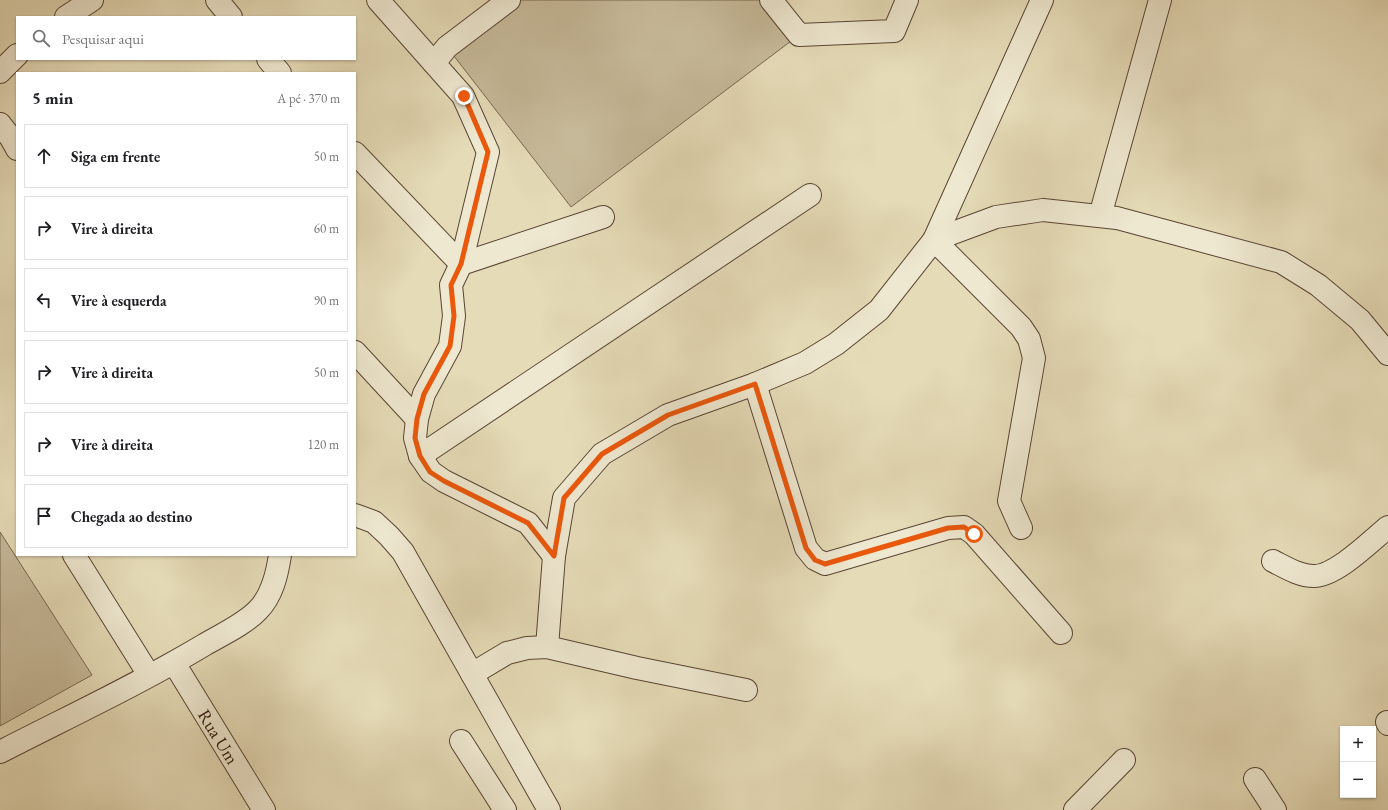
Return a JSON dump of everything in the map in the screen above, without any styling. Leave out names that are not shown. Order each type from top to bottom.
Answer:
[{"type":"street","points":[[68,16],[92,0]]},
{"type":"street","points":[[217,0],[231,16]]},
{"type":"street","points":[[378,0],[464,96],[488,152],[461,264],[451,285],[454,316],[450,346],[424,394],[417,419],[415,438],[420,456],[430,472],[444,481],[528,523],[554,556]]},
{"type":"street","points":[[434,63],[447,46],[509,0]]},
{"type":"street","points":[[771,0],[799,35],[894,32],[907,0]]},
{"type":"street","points":[[546,647],[554,556],[564,498],[602,454],[668,415],[755,384],[805,363],[842,339],[879,310],[934,240],[1042,0]]},
{"type":"street","points":[[1100,216],[1160,0]]},
{"type":"street","points":[[0,72],[16,56]]},
{"type":"street","points":[[269,60],[279,72]]},
{"type":"street","points":[[0,124],[16,147]]},
{"type":"street","points":[[356,154],[461,264]]},
{"type":"street","points":[[420,456],[810,195]]},
{"type":"street","points":[[934,240],[996,217],[1043,210],[1117,218],[1281,262],[1318,285],[1360,320],[1388,354]]},
{"type":"street","points":[[461,264],[602,217]]},
{"type":"street","points":[[934,240],[1021,327],[1029,339],[1034,358],[1009,501],[1021,528]]},
{"type":"street","points":[[356,353],[417,419]]},
{"type":"street","points":[[755,384],[806,548],[815,560],[825,564],[948,528],[964,527],[974,534],[1061,632]]},
{"type":"street","points":[[356,515],[374,522],[403,552],[549,810]]},
{"type":"street","points":[[1273,561],[1295,572],[1314,576],[1327,573],[1345,562],[1388,527]]},
{"type":"street","points":[[75,556],[149,676]]},
{"type":"street","points":[[0,752],[174,663],[243,622],[258,611],[269,596],[280,556]]},
{"type":"street","points":[[472,674],[507,653],[527,648],[546,647],[637,668],[746,690]]},
{"type":"street","name":"Rua Um","points":[[174,663],[264,810]]},
{"type":"street","points":[[461,741],[505,810]]},
{"type":"street","points":[[1075,810],[1124,760]]},
{"type":"street","points":[[1255,779],[1275,810]]},
{"type":"shaded area","points":[[509,0],[771,0],[799,35],[571,207],[447,47]]},
{"type":"shaded area","points":[[0,532],[92,675],[0,726]]},
{"type":"route","points":[[464,96],[488,152],[461,264],[451,285],[454,316],[450,346],[424,394],[417,419],[415,438],[420,456],[430,472],[444,481],[528,523],[554,556],[564,498],[602,454],[668,415],[755,384],[806,548],[815,560],[825,564],[948,528],[964,527],[974,534]]}]
